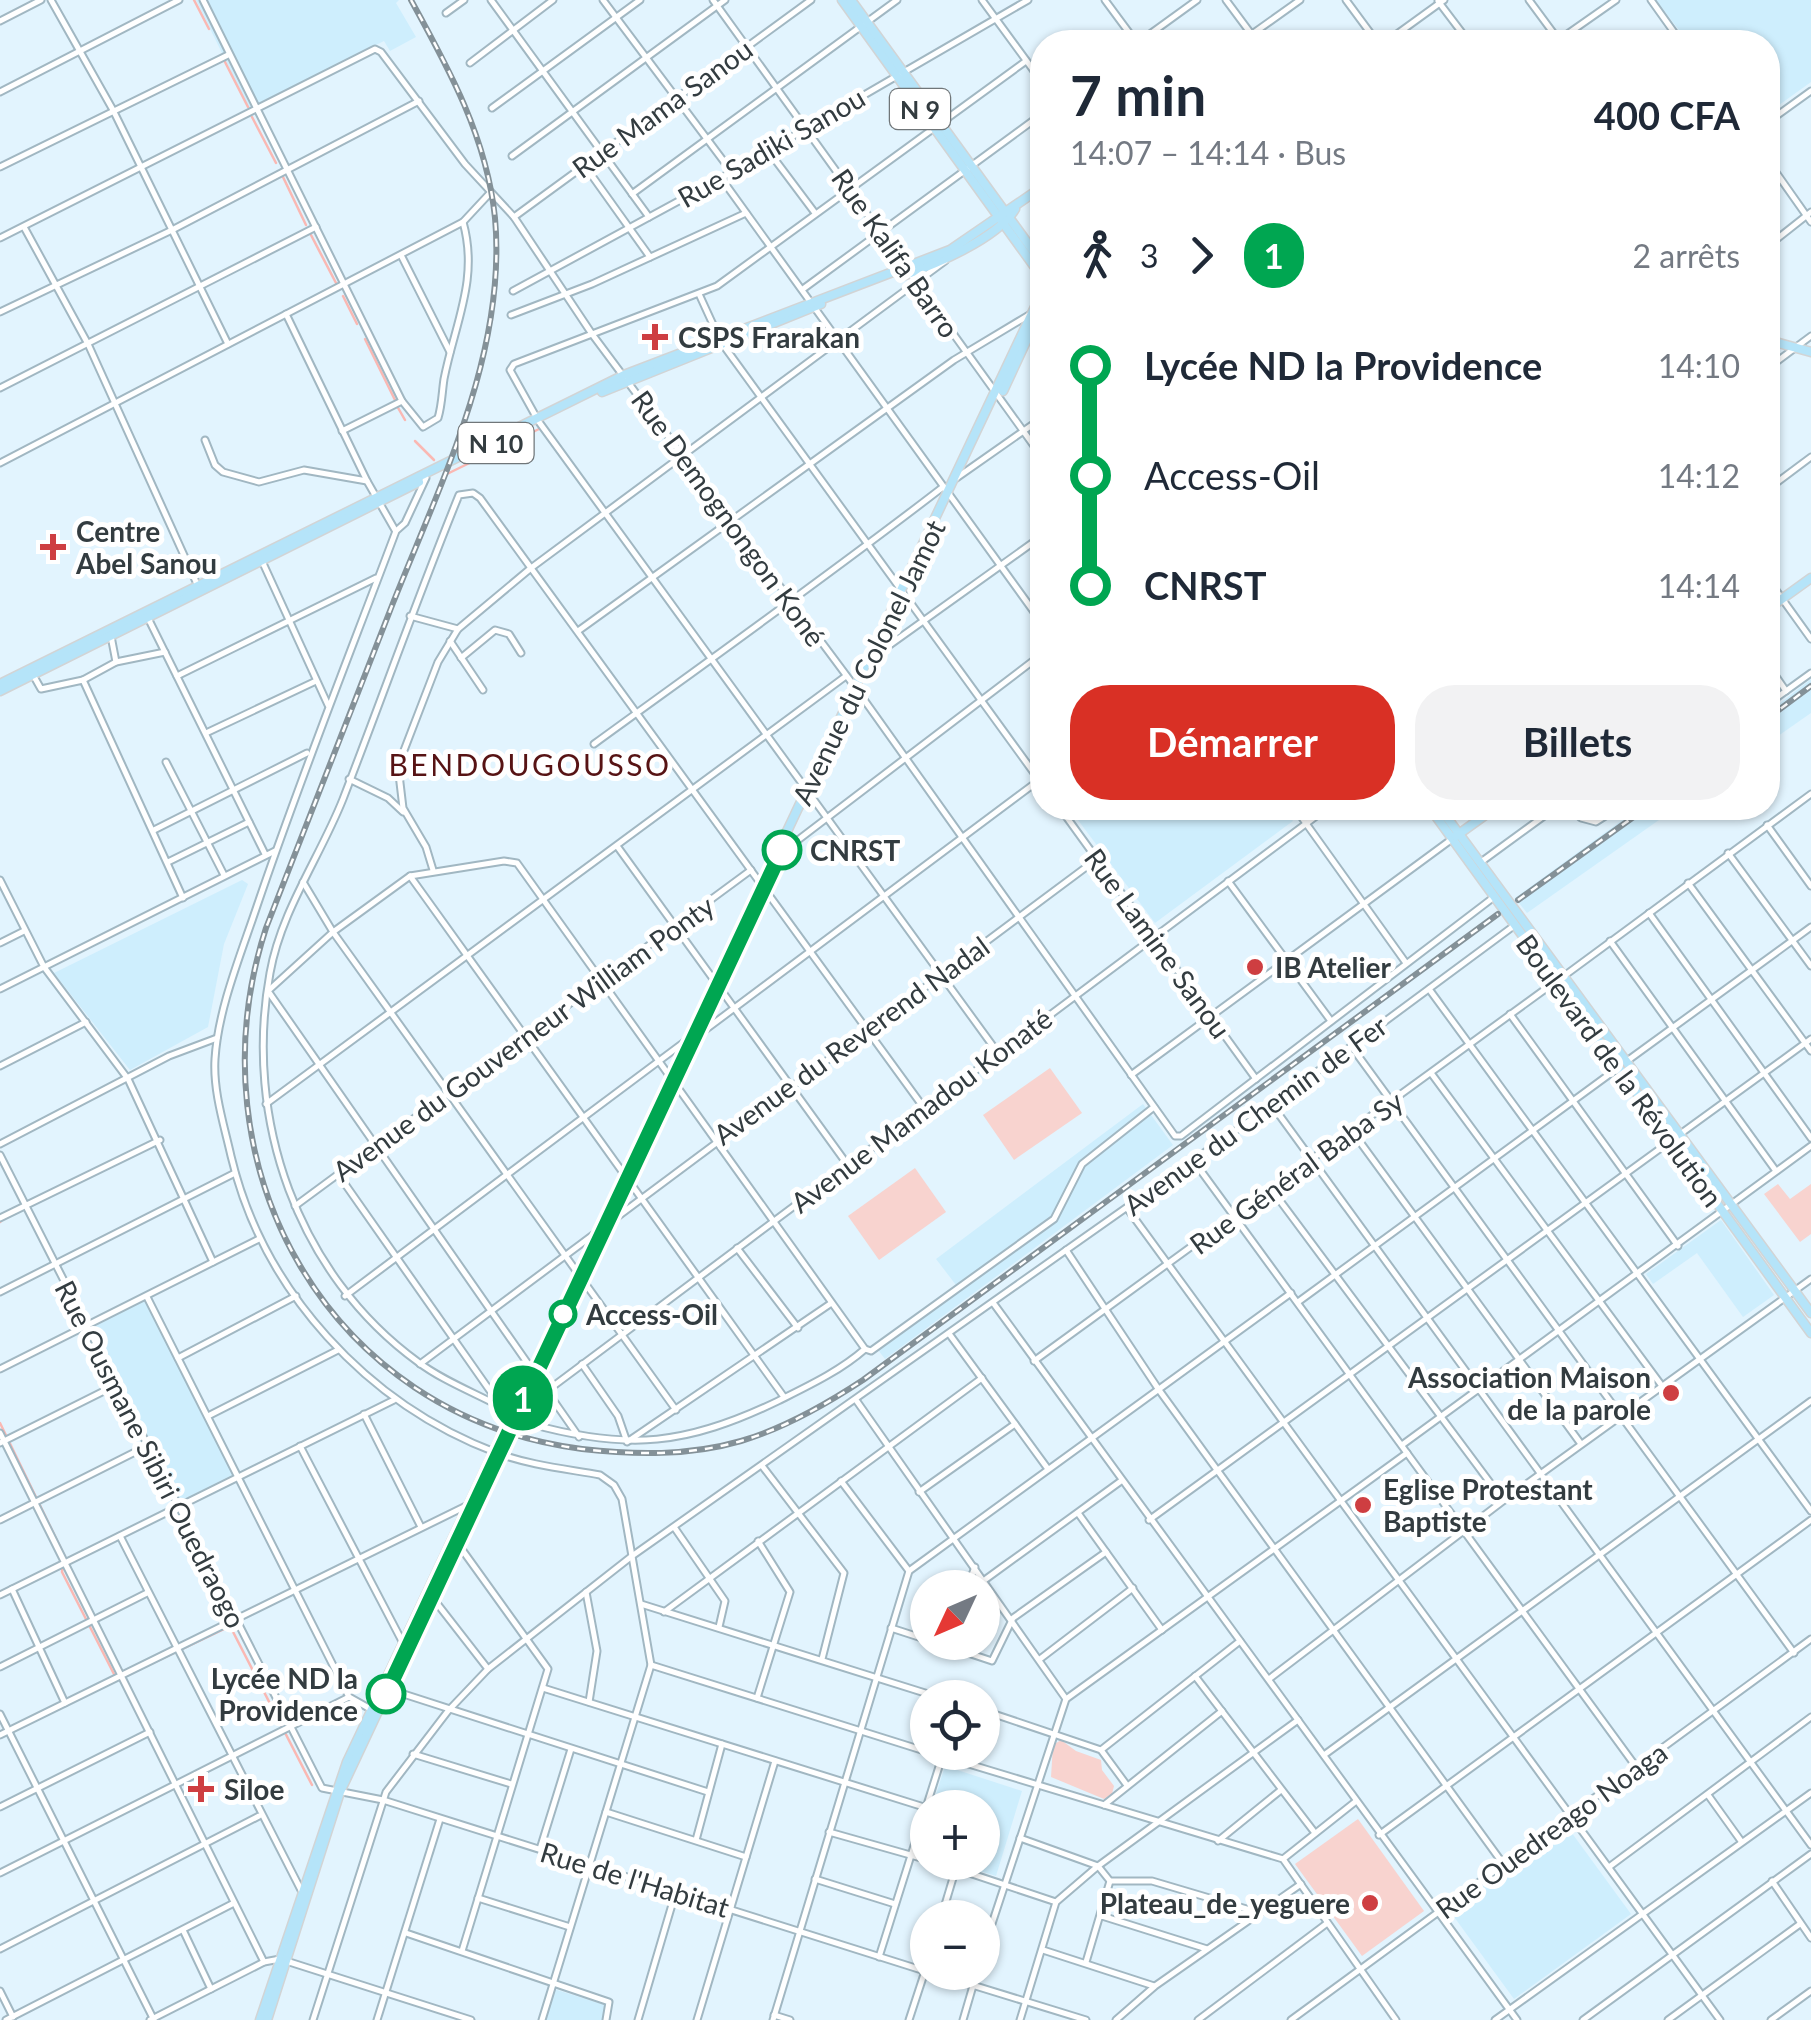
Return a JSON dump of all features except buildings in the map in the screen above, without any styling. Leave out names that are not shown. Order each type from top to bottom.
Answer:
[{"type":"main road","name":"N 9","points":[[842,0],[864,23]]},
{"type":"main road","name":"N 9","points":[[851,0],[936,124],[1030,246]]},
{"type":"main road","name":"N 10","points":[[0,687],[625,378],[812,304],[953,254],[1030,197]]},
{"type":"main road","name":"N 9","points":[[1007,215],[1030,256]]},
{"type":"main road","name":"N 10","points":[[910,270],[1007,215]]},
{"type":"main road","name":"Avenue du Colonel Jamot","points":[[283,1960],[302,1892],[338,1792],[374,1711],[948,492],[1030,329]]},
{"type":"main road","points":[[1780,345],[1811,354]]},
{"type":"main road","name":"N 10","points":[[377,499],[538,420]]},
{"type":"main road","name":"N 10","points":[[146,614],[197,584],[261,557]]},
{"type":"main road","points":[[1782,599],[1811,578]]},
{"type":"main road","name":"Avenue du Colonel Jamot","points":[[762,885],[781,853],[808,791]]},
{"type":"main road","name":"Boulevard de la Révolution","points":[[1441,820],[1480,862],[1618,1068],[1731,1205],[1811,1313]]},
{"type":"main road","name":"Boulevard de la Révolution","points":[[1447,820],[1515,924],[1627,1062],[1723,1212],[1811,1334]]},
{"type":"main road","points":[[1456,836],[1478,820]]},
{"type":"main road","name":"Avenue du Colonel Jamot","points":[[429,1596],[458,1544],[473,1503]]},
{"type":"main road","name":"Avenue du Colonel Jamot","points":[[374,1711],[388,1689],[405,1647]]},
{"type":"main road","name":"Avenue du Colonel Jamot","points":[[264,2020],[338,1792]]},
{"type":"street","points":[[0,21],[41,0]]},
{"type":"street","points":[[52,0],[113,110],[228,344]]},
{"type":"street","points":[[0,92],[179,0]]},
{"type":"street","points":[[202,0],[402,400],[420,426],[436,423],[469,281],[463,222]]},
{"type":"street","points":[[446,13],[464,0]]},
{"type":"street","points":[[491,0],[649,217]]},
{"type":"street","points":[[470,63],[554,0]]},
{"type":"street","points":[[603,0],[731,172]]},
{"type":"street","points":[[492,108],[640,0]]},
{"type":"street","points":[[512,156],[725,0]]},
{"type":"street","name":"Rue Mama Sanou","points":[[514,217],[811,0]]},
{"type":"street","points":[[632,194],[897,0]]},
{"type":"street","points":[[982,0],[1030,66]]},
{"type":"street","name":"Rue Sadiki Sanou","points":[[513,291],[731,172],[1028,0]]},
{"type":"street","points":[[1105,0],[1129,30]]},
{"type":"street","points":[[1155,30],[1196,0]]},
{"type":"street","points":[[1226,0],[1248,30]]},
{"type":"street","points":[[1259,30],[1300,0]]},
{"type":"street","points":[[1346,0],[1368,30]]},
{"type":"street","points":[[1529,0],[1550,30]]},
{"type":"street","points":[[1575,30],[1616,0]]},
{"type":"street","points":[[1651,0],[1673,30]]},
{"type":"street","points":[[1402,30],[1440,1],[1461,30]]},
{"type":"street","name":"Rue Kalifa Barro","points":[[716,3],[1030,440]]},
{"type":"street","name":"Rue Demognongon Koné","points":[[258,112],[375,49],[395,66],[418,101],[514,217],[592,334],[857,689],[1172,1134],[1181,1136]]},
{"type":"street","points":[[0,167],[228,55]]},
{"type":"street","points":[[998,1052],[538,420],[510,368],[699,294],[1026,61]]},
{"type":"street","points":[[1780,113],[1811,91]]},
{"type":"street","points":[[0,312],[172,230],[418,101]]},
{"type":"street","points":[[0,238],[258,112]]},
{"type":"street","points":[[802,290],[1030,123]]},
{"type":"street","points":[[767,149],[815,213]]},
{"type":"street","points":[[584,165],[650,257]]},
{"type":"street","points":[[1780,177],[1810,217],[1780,238]]},
{"type":"street","points":[[720,178],[1030,606]]},
{"type":"street","points":[[1,459],[463,222],[491,192]]},
{"type":"street","points":[[511,315],[746,212]]},
{"type":"street","points":[[24,226],[52,285],[88,344],[197,584]]},
{"type":"street","points":[[0,388],[316,227]]},
{"type":"street","points":[[406,814],[398,766],[458,630],[532,568],[840,344],[953,254]]},
{"type":"street","points":[[401,255],[451,355]]},
{"type":"street","points":[[699,294],[720,339],[762,400],[1030,765]]},
{"type":"street","points":[[286,314],[366,481],[396,531]]},
{"type":"street","points":[[578,632],[888,408],[1030,315]]},
{"type":"street","points":[[1780,359],[1811,336]]},
{"type":"street","points":[[342,430],[402,400]]},
{"type":"street","points":[[959,476],[1030,427]]},
{"type":"street","points":[[205,440],[223,472],[250,481],[304,470],[366,481]]},
{"type":"street","points":[[1780,479],[1811,457]]},
{"type":"street","points":[[426,478],[405,523],[396,531],[275,851],[219,1038],[217,1084],[236,1173],[259,1239],[338,1350],[394,1400],[496,1453],[611,1481],[622,1499],[651,1666],[542,2020]]},
{"type":"street","points":[[594,744],[711,655],[791,604],[948,492]]},
{"type":"street","points":[[514,1413],[420,1364],[345,1296],[294,1206],[266,1104],[264,1016],[281,936],[350,779],[459,495],[473,493],[480,498],[924,1108]]},
{"type":"street","points":[[872,658],[925,624],[1030,544]]},
{"type":"street","points":[[261,557],[328,706]]},
{"type":"street","points":[[177,676],[379,577]]},
{"type":"street","points":[[1780,596],[1811,639]]},
{"type":"street","points":[[146,614],[266,856]]},
{"type":"street","points":[[410,616],[458,630]]},
{"type":"street","points":[[461,658],[495,630],[508,634],[521,653]]},
{"type":"street","points":[[110,632],[116,662]]},
{"type":"street","points":[[450,641],[482,690]]},
{"type":"street","points":[[32,672],[41,690],[84,680],[116,662],[165,652]]},
{"type":"street","points":[[781,853],[1030,663]]},
{"type":"street","points":[[1780,695],[1811,672]]},
{"type":"street","points":[[266,1104],[846,676]]},
{"type":"street","points":[[84,680],[183,898]]},
{"type":"street","points":[[205,733],[316,680]]},
{"type":"street","points":[[1780,682],[1786,691]]},
{"type":"street","points":[[154,830],[310,752]]},
{"type":"street","points":[[166,762],[224,876]]},
{"type":"street","points":[[350,779],[388,798],[406,814],[426,847],[433,870]]},
{"type":"street","points":[[345,1296],[1030,789]]},
{"type":"street","name":"Rue Général Baba Sy","points":[[1780,817],[1810,797]]},
{"type":"street","name":"Rue Lamine Sanou","points":[[1069,820],[1256,1079]]},
{"type":"street","points":[[1304,820],[1406,964]]},
{"type":"street","name":"Avenue Mamadou Konaté","points":[[514,1413],[1310,820]]},
{"type":"street","points":[[1480,862],[1538,820]]},
{"type":"street","name":"Rue Général Baba Sy","points":[[1034,1361],[1107,1312],[1775,820]]},
{"type":"street","points":[[168,862],[249,822]]},
{"type":"street","points":[[1767,825],[1811,886]]},
{"type":"street","points":[[1131,1075],[1456,836]]},
{"type":"street","points":[[617,846],[847,1164]]},
{"type":"street","points":[[0,989],[275,851]]},
{"type":"street","points":[[1728,853],[1811,966]]},
{"type":"street","name":"Avenue du Reverend Nadal","points":[[420,1364],[714,1140],[1097,859]]},
{"type":"street","points":[[268,991],[333,932],[410,876],[511,861],[544,901],[865,1350]]},
{"type":"street","name":"Avenue du Gouverneur William Ponty","points":[[294,1206],[751,870]]},
{"type":"street","points":[[410,876],[784,1398]]},
{"type":"street","points":[[0,880],[3,895],[44,968],[128,1079],[160,1140],[182,1200],[214,1262]]},
{"type":"street","points":[[1228,881],[1331,1022]]},
{"type":"street","points":[[303,882],[333,932],[676,1410]]},
{"type":"street","points":[[1688,883],[1808,1041],[1811,1051]]},
{"type":"street","name":"Avenue du Chemin de Fer","points":[[1181,1136],[1495,897]]},
{"type":"street","points":[[1649,912],[1811,1138]]},
{"type":"street","name":"Avenue du Chemin de Fer","points":[[313,2020],[382,1800],[448,1711],[488,1670],[632,1556],[1272,1105],[1515,924]]},
{"type":"street","points":[[1298,1302],[1811,927]]},
{"type":"street","points":[[0,942],[24,930]]},
{"type":"street","points":[[1610,941],[1776,1171]]},
{"type":"street","points":[[1429,989],[1811,1510]]},
{"type":"street","points":[[268,991],[579,1437]]},
{"type":"street","points":[[1510,1014],[1678,1246]]},
{"type":"street","points":[[0,1066],[86,1022]]},
{"type":"street","points":[[0,1144],[193,1045],[219,1038]]},
{"type":"street","points":[[1149,1520],[1808,1041]]},
{"type":"street","points":[[1351,1046],[1794,1653]]},
{"type":"street","points":[[1431,1073],[1662,1386]]},
{"type":"street","points":[[1272,1105],[1716,1709],[1811,1845]]},
{"type":"street","points":[[531,1424],[579,1437],[670,1441],[712,1430],[784,1398],[865,1350],[871,1351],[1054,1219],[1076,1183],[1082,1164],[1154,1107]]},
{"type":"street","points":[[1352,1132],[1581,1445]]},
{"type":"street","points":[[0,1218],[160,1140]]},
{"type":"street","points":[[1402,1445],[1811,1146]]},
{"type":"street","name":"Rue Ousmane Sibiri Ouedraogo","points":[[0,1155],[317,1783],[338,1792]]},
{"type":"street","points":[[1193,1160],[1636,1768]]},
{"type":"street","points":[[0,1292],[236,1173]]},
{"type":"street","points":[[338,1174],[500,1406]]},
{"type":"street","points":[[1272,1190],[1503,1501]]},
{"type":"street","points":[[1127,1208],[1720,2020]]},
{"type":"street","points":[[0,1369],[259,1239]]},
{"type":"street","points":[[737,1248],[798,1328]]},
{"type":"street","points":[[1066,1250],[1159,1390],[1504,1866]]},
{"type":"street","points":[[1269,1679],[1542,1472],[1811,1279]]},
{"type":"street","points":[[911,1570],[1291,1293]]},
{"type":"street","points":[[178,1358],[296,1296]]},
{"type":"street","points":[[147,1297],[349,1697],[374,1711]]},
{"type":"street","points":[[994,1302],[1149,1520],[1517,2020]]},
{"type":"street","points":[[627,1442],[830,1304]]},
{"type":"street","points":[[950,1334],[1049,1470]]},
{"type":"street","points":[[208,1416],[338,1350]]},
{"type":"street","points":[[582,1364],[618,1416],[627,1442]]},
{"type":"street","points":[[664,1612],[982,1378]]},
{"type":"street","points":[[116,1385],[1,1439],[264,1962]]},
{"type":"street","points":[[0,1595],[394,1400]]},
{"type":"street","points":[[856,1400],[978,1570]]},
{"type":"street","points":[[1323,1756],[1679,1493],[1811,1401]]},
{"type":"street","points":[[364,1414],[421,1527]]},
{"type":"street","points":[[919,1492],[1015,1424]]},
{"type":"street","points":[[0,1520],[146,1446]]},
{"type":"street","points":[[300,1446],[405,1647]]},
{"type":"street","points":[[999,1900],[1066,1699],[1407,1453]]},
{"type":"street","points":[[763,1467],[845,1576],[822,1659]]},
{"type":"street","points":[[790,2020],[774,2018],[910,1571],[841,1481]]},
{"type":"street","points":[[1000,1570],[1121,1481]]},
{"type":"street","points":[[0,1735],[473,1503]]},
{"type":"street","points":[[1078,1513],[1162,1630]]},
{"type":"street","points":[[1379,1835],[1811,1520]]},
{"type":"street","points":[[674,1527],[726,1603],[719,1628]]},
{"type":"street","points":[[120,1536],[259,1816],[302,1892]]},
{"type":"street","points":[[757,1698],[790,1592],[758,1540]]},
{"type":"street","points":[[458,1544],[547,1665],[462,1951]]},
{"type":"street","points":[[1000,1644],[1013,1618],[1106,1552]]},
{"type":"street","points":[[1040,1659],[1133,1588]]},
{"type":"street","points":[[12,1589],[65,1703]]},
{"type":"street","points":[[586,1591],[597,1651],[588,1702]]},
{"type":"street","points":[[0,1668],[147,1594]]},
{"type":"street","points":[[429,1596],[488,1670]]},
{"type":"street","points":[[1000,1600],[1066,1699]]},
{"type":"street","points":[[641,1604],[910,1688]]},
{"type":"street","points":[[891,1628],[910,1634]]},
{"type":"street","name":"Rue Ouedreago Noaga","points":[[1292,2020],[1811,1640]]},
{"type":"street","points":[[1101,1750],[1240,1641]]},
{"type":"street","points":[[651,1666],[910,1746]]},
{"type":"street","points":[[1195,1676],[1315,1833]]},
{"type":"street","points":[[542,1688],[910,1803]]},
{"type":"street","points":[[388,1689],[708,1792]]},
{"type":"street","points":[[0,1873],[349,1697]]},
{"type":"street","points":[[1104,1806],[1126,1784],[1222,1711]]},
{"type":"street","points":[[0,1714],[152,2020],[264,1962],[283,1960],[471,2020]]},
{"type":"street","points":[[1000,1716],[1101,1750],[1126,1784]]},
{"type":"street","points":[[1609,1867],[1811,1717]]},
{"type":"street","points":[[1020,2020],[1056,1902],[1098,1866],[1298,1720]]},
{"type":"street","points":[[0,1807],[150,1732]]},
{"type":"street","points":[[696,1840],[722,1744]]},
{"type":"street","points":[[540,1850],[571,1749]]},
{"type":"street","points":[[413,1754],[511,1784]]},
{"type":"street","points":[[697,2020],[776,1761]]},
{"type":"street","points":[[984,1770],[1283,1859],[1396,2020]]},
{"type":"street","points":[[1218,1841],[1281,1790]]},
{"type":"street","name":"Rue de l'Habitat","points":[[338,1792],[382,1800],[910,1966]]},
{"type":"street","points":[[1495,2020],[1811,1793]]},
{"type":"street","points":[[1708,1795],[1742,1841]]},
{"type":"street","points":[[1283,1859],[1355,1802]]},
{"type":"street","points":[[606,1812],[746,1856]]},
{"type":"street","points":[[0,1949],[259,1816]]},
{"type":"street","points":[[377,2020],[440,1819]]},
{"type":"street","points":[[829,1832],[910,1855]]},
{"type":"street","points":[[1019,1838],[1098,1866],[1110,1881]]},
{"type":"street","points":[[1584,2020],[1811,1854]]},
{"type":"street","points":[[879,1957],[910,1862]]},
{"type":"street","points":[[815,1879],[895,1904]]},
{"type":"street","points":[[992,1880],[1056,1902]]},
{"type":"street","points":[[1110,1881],[1152,1881],[1260,1913]]},
{"type":"street","points":[[1086,1962],[1110,1881]]},
{"type":"street","points":[[1772,1882],[1811,1938]]},
{"type":"street","points":[[1116,2020],[1154,1986],[1301,1884]]},
{"type":"street","points":[[638,2020],[676,1891]]},
{"type":"street","points":[[478,1898],[571,1927]]},
{"type":"street","points":[[0,1991],[11,2019],[234,1903]]},
{"type":"street","points":[[1102,1916],[1207,1950]]},
{"type":"street","points":[[1198,2020],[1326,1924]]},
{"type":"street","points":[[1668,2020],[1800,1924]]},
{"type":"street","points":[[183,1930],[211,1989]]},
{"type":"street","points":[[406,1933],[609,2002],[606,2020]]},
{"type":"street","points":[[1043,1950],[1154,1986]]},
{"type":"street","points":[[909,2020],[921,1990]]},
{"type":"street","points":[[962,2020],[971,1990]]},
{"type":"street","name":"Rue de l'Habitat","points":[[981,1990],[1086,2020]]},
{"type":"street","points":[[1771,2020],[1811,1991]]},
{"type":"street","points":[[440,2020],[443,2011]]},
{"type":"shaded area","points":[[196,0],[399,0],[396,3],[416,37],[390,51],[384,41],[249,108]]},
{"type":"shaded area","points":[[1656,0],[1811,0],[1811,82],[1780,104],[1780,30],[1679,30]]},
{"type":"shaded area","points":[[1811,679],[1811,713],[1780,735],[1780,704]]},
{"type":"shaded area","points":[[1078,820],[1293,821],[1155,923]]},
{"type":"shaded area","points":[[1622,820],[1659,820],[1527,913],[1515,898]]},
{"type":"shaded area","points":[[242,880],[248,884],[224,944],[208,1027],[130,1070],[54,973]]},
{"type":"shaded area","points":[[1050,1068],[1082,1113],[1014,1160],[983,1115]]},
{"type":"shaded area","points":[[1143,1104],[1173,1145],[885,1359],[875,1346],[956,1285],[936,1259]]},
{"type":"shaded area","points":[[915,1168],[946,1212],[879,1260],[848,1216]]},
{"type":"shaded area","points":[[1778,1184],[1790,1199],[1811,1184],[1811,1234],[1800,1242],[1764,1194]]},
{"type":"shaded area","points":[[1721,1220],[1774,1295],[1743,1317],[1697,1253],[1653,1284],[1646,1274]]},
{"type":"shaded area","points":[[147,1297],[238,1476],[177,1506],[85,1326]]},
{"type":"shaded area","points":[[1061,1740],[1076,1751],[1101,1760],[1102,1770],[1114,1786],[1112,1794],[1104,1799],[1051,1777],[1053,1745]]},
{"type":"shaded area","points":[[944,1770],[957,1770],[1022,1791],[1000,1863],[1000,1790],[937,1790]]},
{"type":"shaded area","points":[[1358,1819],[1424,1911],[1362,1956],[1295,1864]]},
{"type":"shaded area","points":[[1566,1825],[1631,1914],[1514,1999],[1449,1910]]},
{"type":"shaded area","points":[[554,1989],[608,2006],[603,2020],[545,2020]]},
{"type":"waterway","points":[[194,0],[209,29]]},
{"type":"waterway","points":[[224,60],[248,107]]},
{"type":"waterway","points":[[252,117],[276,163]]},
{"type":"waterway","points":[[283,177],[306,225]]},
{"type":"waterway","points":[[311,235],[336,283]]},
{"type":"waterway","points":[[343,296],[357,324]]},
{"type":"waterway","points":[[365,339],[395,400]]},
{"type":"waterway","points":[[397,406],[405,420]]},
{"type":"waterway","points":[[447,474],[539,429]]},
{"type":"waterway","points":[[415,441],[434,460]]},
{"type":"waterway","points":[[0,1423],[65,1557]]},
{"type":"waterway","points":[[63,1565],[62,1572],[117,1680],[230,1626],[312,1785]]},
{"type":"railway","points":[[411,0],[452,78],[484,160],[495,218],[496,268],[491,317],[481,366],[450,463],[266,928],[247,1017],[247,1105],[265,1189],[300,1265],[350,1333],[415,1387],[492,1427],[582,1449],[682,1452],[721,1446],[773,1430],[863,1380],[1498,914]]},
{"type":"railway","points":[[1780,709],[1811,686]]},
{"type":"railway","points":[[1518,900],[1629,820]]},
{"type":"bus line","name":"1","points":[[386,1694],[782,850]]},
{"type":"place","name":"CSPS Frarakan","points":[[655,337]]},
{"type":"place","name":"Centre Abel Sanou","points":[[53,547]]},
{"type":"place","name":"CNRST","points":[[782,850]]},
{"type":"place","name":"IB Atelier","points":[[1255,967]]},
{"type":"place","name":"Access-Oil","points":[[563,1314]]},
{"type":"place","name":"Association Maison de la parole","points":[[1671,1393]]},
{"type":"place","name":"Eglise Protestant Baptiste","points":[[1363,1505]]},
{"type":"place","name":"Lycée ND la Providence","points":[[386,1694]]},
{"type":"place","name":"Siloe","points":[[201,1789]]},
{"type":"place","name":"Plateau_de_yeguere","points":[[1370,1903]]},
{"type":"district","name":"BENDOUGOUSSO","points":[[530,764]]}]
